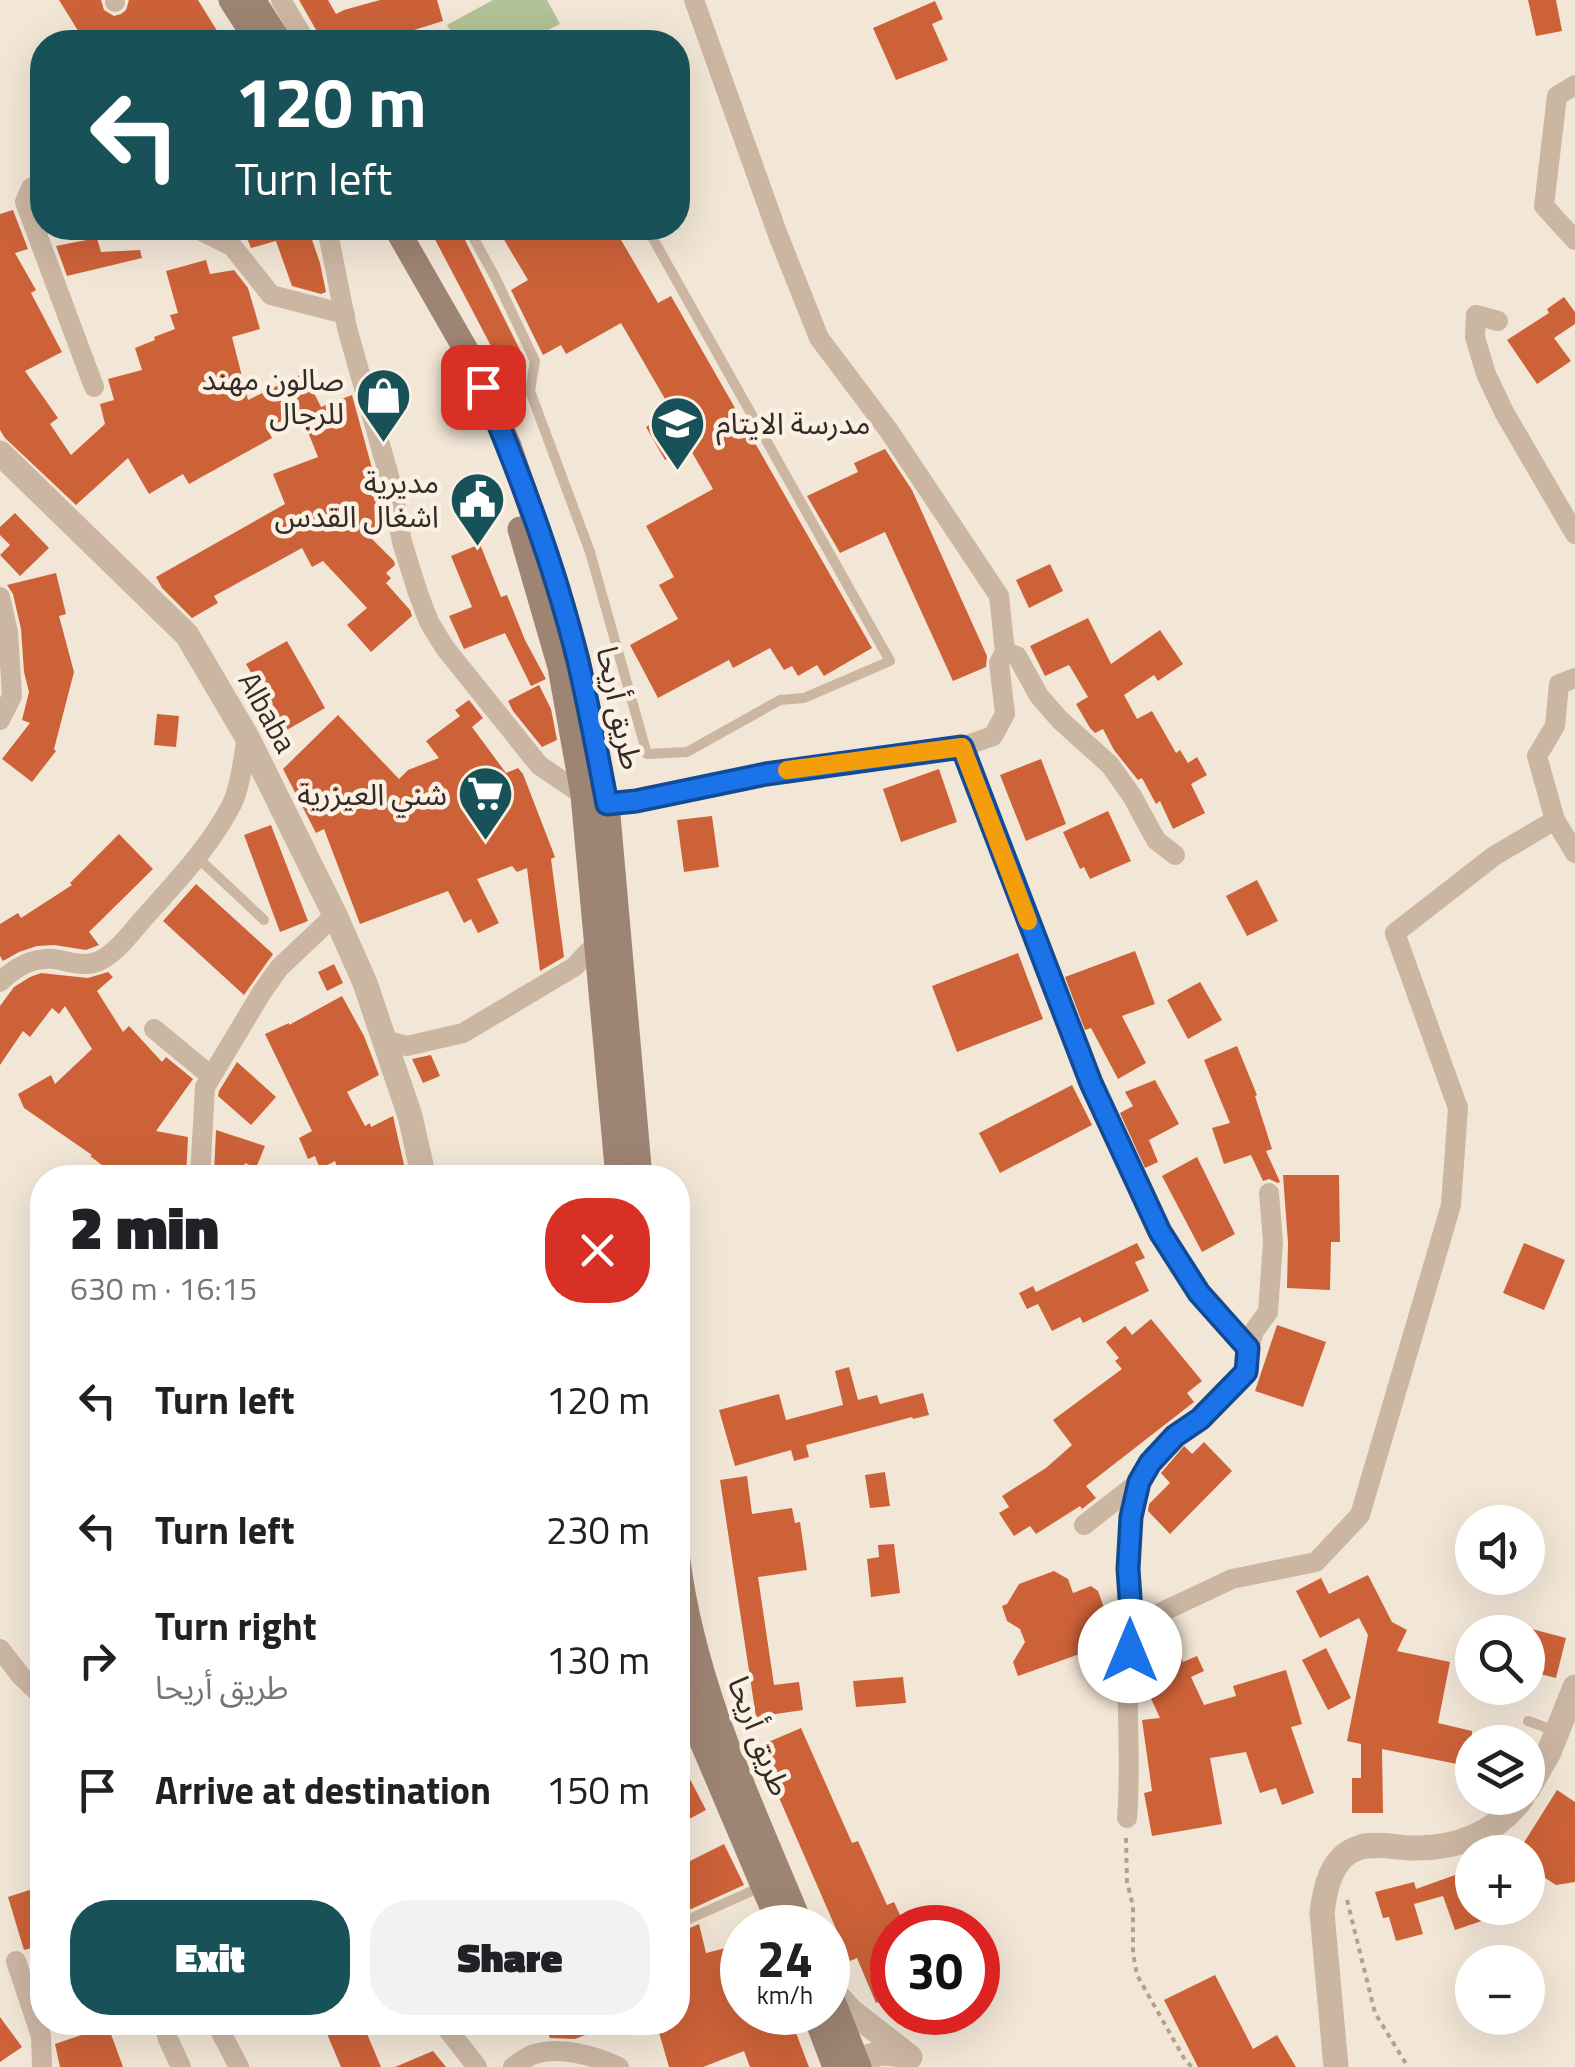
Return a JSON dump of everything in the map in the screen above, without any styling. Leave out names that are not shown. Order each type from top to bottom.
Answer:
[{"type":"main road","points":[[231,0],[250,30]]},
{"type":"main road","points":[[253,0],[272,30]]},
{"type":"main road","name":"طريق أريحا","points":[[384,240],[449,351],[500,467],[538,584],[595,799],[597,943],[617,1165]]},
{"type":"main road","name":"طريق أريحا","points":[[403,240],[470,357],[508,446],[573,643],[638,1165]]},
{"type":"main road","name":"طريق أريحا","points":[[690,1629],[737,1774],[792,1905]]},
{"type":"main road","name":"طريق أريحا","points":[[690,1714],[772,1905]]},
{"type":"main road","points":[[823,2035],[835,2067]]},
{"type":"main road","points":[[849,2035],[862,2067]]},
{"type":"street","points":[[280,0],[299,30]]},
{"type":"street","points":[[330,240],[359,374],[391,483],[402,542],[430,622],[444,648],[539,765],[595,799],[636,801],[766,774],[962,747],[993,736],[1005,714],[999,663],[1006,652],[999,596],[889,431],[818,338],[694,0]]},
{"type":"street","points":[[1575,85],[1557,96],[1544,206],[1575,240]]},
{"type":"street","points":[[30,190],[25,202],[30,215]]},
{"type":"street","points":[[39,240],[94,388]]},
{"type":"street","points":[[220,240],[232,246],[271,296],[345,314]]},
{"type":"street","points":[[1498,321],[1476,316],[1476,338],[1486,374],[1575,534]]},
{"type":"street","name":"Albaba","points":[[0,453],[187,634],[247,737],[365,983],[410,1116],[421,1165]]},
{"type":"street","points":[[0,597],[12,696],[0,720]]},
{"type":"street","points":[[1006,652],[1016,656],[1039,696],[1060,720],[1110,765],[1156,840],[1175,855]]},
{"type":"street","points":[[1575,678],[1560,684],[1554,726],[1537,756],[1555,820],[1575,853]]},
{"type":"street","points":[[0,982],[30,962],[51,958],[83,965],[107,956],[197,857],[234,801],[247,737]]},
{"type":"street","points":[[962,747],[1091,1083],[1153,1218],[1199,1293],[1248,1348]]},
{"type":"street","points":[[1132,1626],[1232,1579],[1316,1562],[1360,1514],[1451,1205],[1458,1108],[1395,933],[1494,856],[1555,820]]},
{"type":"street","points":[[201,1165],[205,1087],[279,968],[335,915]]},
{"type":"street","points":[[384,1040],[407,1046],[463,1033],[574,967],[597,943]]},
{"type":"street","points":[[154,1028],[211,1076]]},
{"type":"street","points":[[1127,1818],[1131,1517],[1139,1482],[1150,1463],[1246,1372],[1254,1330],[1268,1312],[1273,1242],[1269,1193]]},
{"type":"street","points":[[1084,1525],[1139,1482]]},
{"type":"street","points":[[0,1649],[30,1685]]},
{"type":"street","points":[[1545,1758],[1575,1687]]},
{"type":"street","points":[[1336,2067],[1322,1912],[1330,1874],[1343,1856],[1360,1847],[1444,1846],[1490,1830],[1509,1815]]},
{"type":"street","points":[[16,1962],[30,2002]]},
{"type":"street","points":[[850,2010],[915,2062]]},
{"type":"street","points":[[42,2035],[42,2067]]},
{"type":"street","points":[[167,2035],[181,2067]]},
{"type":"street","points":[[223,2035],[239,2067]]},
{"type":"street","points":[[452,2035],[476,2067]]},
{"type":"street","points":[[513,2067],[536,2053],[558,2052],[586,2055],[619,2067]]},
{"type":"street","points":[[862,2067],[870,2056],[888,2052],[915,2062]]},
{"type":"lane","points":[[475,240],[535,361],[530,390],[590,552],[647,754],[687,752],[780,700],[804,698],[890,661],[654,240]]},
{"type":"lane","points":[[197,857],[264,920]]},
{"type":"lane","points":[[1528,1721],[1557,1731]]},
{"type":"lane","points":[[690,1919],[764,1886]]},
{"type":"path","points":[[1127,1818],[1127,1882],[1133,1906],[1136,1976],[1192,2067]]},
{"type":"path","points":[[1346,1890],[1375,2012],[1408,2067]]},
{"type":"green space","points":[[493,0],[547,0],[560,24],[548,30],[450,30],[447,25]]},
{"type":"building","points":[[59,0],[101,0],[104,10],[114,16],[126,10],[129,0],[198,0],[217,30],[78,30]]},
{"type":"building","points":[[299,0],[328,0],[336,14],[380,0],[437,0],[443,21],[414,30],[316,30]]},
{"type":"building","points":[[1528,0],[1556,0],[1562,31],[1536,36]]},
{"type":"building","points":[[935,1],[943,19],[932,24],[948,60],[896,80],[873,28]]},
{"type":"building","points":[[13,210],[28,249],[15,253],[36,290],[31,293],[62,352],[25,371],[58,418],[50,424],[71,455],[105,424],[100,404],[114,400],[108,379],[142,370],[135,348],[175,329],[170,315],[178,313],[166,271],[206,260],[210,274],[234,270],[248,288],[260,329],[232,337],[248,400],[304,373],[321,407],[352,395],[372,468],[362,471],[382,510],[386,529],[370,537],[394,561],[395,565],[386,573],[391,578],[386,583],[412,616],[371,652],[347,625],[367,608],[323,561],[312,567],[302,548],[214,596],[218,603],[192,618],[162,588],[156,577],[285,504],[273,474],[318,457],[300,412],[267,428],[272,438],[189,484],[183,474],[149,494],[128,458],[76,505],[5,438],[0,430],[0,214]]},
{"type":"building","points":[[98,240],[101,252],[140,250],[142,258],[67,276],[56,246]]},
{"type":"building","points":[[248,240],[312,240],[326,292],[292,286],[276,241],[251,248]]},
{"type":"building","points":[[435,240],[465,240],[522,354],[501,365]]},
{"type":"building","points":[[504,240],[621,240],[658,303],[671,296],[872,648],[824,676],[817,665],[798,676],[792,666],[784,670],[770,648],[733,668],[729,660],[658,698],[630,645],[678,619],[659,585],[674,577],[646,526],[713,489],[689,447],[665,460],[646,427],[672,411],[621,323],[566,354],[561,345],[543,355],[511,290],[528,280]]},
{"type":"building","points":[[1564,297],[1575,312],[1575,324],[1554,338],[1571,361],[1537,384],[1507,340],[1549,313],[1547,309]]},
{"type":"building","points":[[885,449],[912,490],[987,656],[986,667],[953,681],[885,532],[840,553],[807,496],[858,472],[854,463]]},
{"type":"building","points":[[15,513],[49,548],[20,576],[0,555],[10,545],[0,535],[0,527]]},
{"type":"building","points":[[480,544],[501,597],[507,595],[546,679],[531,686],[505,633],[464,649],[449,616],[472,607],[451,556]]},
{"type":"building","points":[[1050,564],[1063,591],[1029,608],[1016,580]]},
{"type":"building","points":[[56,573],[66,614],[59,616],[74,672],[56,751],[32,782],[2,759],[30,723],[22,720],[29,692],[21,629],[7,585]]},
{"type":"building","points":[[1088,618],[1111,664],[1160,630],[1183,664],[1158,681],[1154,675],[1124,695],[1137,719],[1152,711],[1176,753],[1180,750],[1188,763],[1197,757],[1207,775],[1191,784],[1205,813],[1173,829],[1160,801],[1156,804],[1142,778],[1138,780],[1114,750],[1103,729],[1095,733],[1090,728],[1076,704],[1088,697],[1069,665],[1045,676],[1030,646]]},
{"type":"building","points":[[287,641],[325,708],[285,731],[246,664]]},
{"type":"building","points":[[539,685],[551,709],[557,740],[542,747],[508,701]]},
{"type":"building","points":[[469,700],[483,718],[472,727],[506,773],[518,768],[523,774],[555,857],[551,859],[564,957],[540,971],[527,868],[517,872],[512,866],[477,879],[499,923],[478,933],[471,919],[464,923],[448,891],[360,924],[324,829],[316,833],[283,769],[338,715],[399,779],[408,770],[439,758],[426,741],[460,716],[455,710]]},
{"type":"building","points":[[157,714],[179,716],[176,747],[154,745]]},
{"type":"building","points":[[1041,759],[1066,824],[1026,841],[1000,775]]},
{"type":"building","points":[[939,769],[957,822],[901,842],[883,789]]},
{"type":"building","points":[[1108,811],[1131,861],[1090,879],[1084,867],[1080,869],[1063,832]]},
{"type":"building","points":[[712,816],[719,867],[684,872],[677,820]]},
{"type":"building","points":[[271,825],[308,921],[280,932],[244,835]]},
{"type":"building","points":[[119,834],[153,869],[89,932],[99,945],[86,950],[37,946],[3,961],[0,924],[18,913],[21,918],[72,885]]},
{"type":"building","points":[[1257,880],[1278,921],[1247,936],[1226,896]]},
{"type":"building","points":[[196,884],[273,954],[244,995],[163,921]]},
{"type":"building","points":[[1135,951],[1155,1004],[1122,1016],[1146,1063],[1118,1079],[1091,1028],[1085,1030],[1065,977]]},
{"type":"building","points":[[1018,953],[1043,1019],[957,1052],[932,986]]},
{"type":"building","points":[[334,964],[343,983],[327,991],[318,972]]},
{"type":"building","points":[[108,972],[113,977],[97,991],[123,1032],[129,1026],[162,1062],[166,1057],[193,1079],[156,1131],[188,1137],[187,1165],[102,1165],[24,1108],[18,1094],[51,1075],[55,1084],[92,1049],[65,1006],[59,1014],[52,1008],[30,1037],[23,1031],[0,1065],[0,1006],[14,987],[41,973],[88,978]]},
{"type":"building","points":[[1200,982],[1222,1020],[1188,1039],[1167,1000]]},
{"type":"building","points":[[342,996],[379,1075],[347,1092],[365,1126],[393,1116],[404,1165],[336,1165],[335,1161],[318,1165],[315,1156],[308,1159],[299,1138],[312,1131],[265,1034]]},
{"type":"building","points":[[1237,1046],[1257,1095],[1272,1149],[1266,1151],[1278,1183],[1263,1181],[1251,1155],[1224,1164],[1212,1128],[1230,1123],[1204,1060]]},
{"type":"building","points":[[431,1055],[440,1076],[423,1083],[412,1059]]},
{"type":"building","points":[[237,1062],[276,1097],[251,1125],[218,1096]]},
{"type":"building","points":[[1155,1080],[1179,1124],[1149,1140],[1158,1162],[1145,1168],[1120,1113],[1133,1106],[1125,1092]]},
{"type":"building","points":[[1072,1085],[1092,1125],[1000,1173],[979,1133]]},
{"type":"building","points":[[216,1130],[265,1146],[257,1165],[214,1165]]},
{"type":"building","points":[[1197,1157],[1235,1234],[1202,1252],[1162,1176]]},
{"type":"building","points":[[1283,1175],[1339,1175],[1340,1242],[1331,1242],[1330,1290],[1287,1288]]},
{"type":"building","points":[[1137,1243],[1145,1258],[1135,1262],[1149,1291],[1083,1323],[1080,1317],[1052,1331],[1038,1304],[1027,1309],[1019,1293],[1033,1286],[1036,1292]]},
{"type":"building","points":[[1524,1243],[1565,1260],[1544,1310],[1503,1293]]},
{"type":"building","points":[[1151,1319],[1202,1381],[1187,1393],[1194,1402],[1086,1486],[1096,1498],[1082,1509],[1080,1506],[1036,1534],[1030,1526],[1014,1536],[999,1513],[1009,1507],[1002,1496],[1046,1468],[1072,1445],[1053,1420],[1122,1369],[1115,1361],[1119,1358],[1106,1342],[1125,1326],[1132,1335]]},
{"type":"building","points":[[1277,1325],[1326,1342],[1303,1407],[1255,1391]]},
{"type":"building","points":[[849,1367],[858,1400],[877,1395],[880,1404],[923,1393],[929,1415],[806,1445],[809,1457],[794,1461],[791,1450],[735,1466],[719,1410],[779,1394],[786,1420],[843,1405],[835,1371]]},
{"type":"building","points":[[1204,1442],[1232,1471],[1170,1534],[1148,1511],[1149,1504],[1170,1483],[1161,1473],[1184,1446],[1192,1454]]},
{"type":"building","points":[[885,1472],[890,1506],[870,1508],[865,1475]]},
{"type":"building","points":[[747,1476],[752,1514],[792,1508],[795,1523],[800,1522],[807,1570],[758,1577],[774,1685],[799,1682],[803,1710],[756,1717],[720,1480]]},
{"type":"building","points":[[894,1544],[900,1593],[871,1597],[867,1559],[879,1557],[878,1545]]},
{"type":"building","points":[[1054,1571],[1068,1579],[1073,1593],[1091,1586],[1098,1591],[1116,1641],[1018,1676],[1013,1662],[1025,1642],[1020,1629],[1007,1621],[1002,1606],[1019,1584]]},
{"type":"building","points":[[1368,1575],[1392,1622],[1407,1630],[1397,1651],[1450,1662],[1438,1723],[1455,1727],[1455,1764],[1382,1749],[1383,1813],[1352,1813],[1352,1778],[1361,1778],[1361,1744],[1347,1741],[1368,1635],[1359,1618],[1320,1638],[1296,1591],[1321,1578],[1329,1594]]},
{"type":"building","points":[[1545,1632],[1566,1638],[1556,1678],[1545,1675]]},
{"type":"building","points":[[1326,1648],[1351,1698],[1328,1710],[1302,1660]]},
{"type":"building","points":[[1179,1653],[1183,1662],[1197,1656],[1204,1671],[1191,1677],[1204,1705],[1236,1696],[1233,1686],[1286,1670],[1302,1724],[1291,1727],[1314,1793],[1282,1805],[1276,1788],[1260,1793],[1246,1752],[1210,1758],[1222,1824],[1152,1836],[1144,1793],[1152,1791],[1142,1720],[1160,1718],[1142,1679],[1142,1670]]},
{"type":"building","points":[[903,1677],[906,1703],[856,1707],[853,1681]]},
{"type":"building","points":[[801,1728],[852,1843],[858,1841],[887,1905],[870,1905],[870,1989],[857,1958],[850,1961],[850,1905],[826,1905],[757,1747]]},
{"type":"building","points":[[690,1779],[706,1810],[690,1819]]},
{"type":"building","points":[[1557,1790],[1575,1802],[1575,1882],[1556,1885],[1545,1878],[1545,1835],[1529,1835],[1545,1815]]},
{"type":"building","points":[[724,1844],[744,1885],[690,1910],[690,1861]]},
{"type":"building","points":[[1455,1875],[1455,1925],[1470,1925],[1455,1930],[1443,1896],[1414,1904],[1423,1934],[1396,1941],[1389,1917],[1383,1918],[1375,1892],[1414,1882],[1416,1889]]},
{"type":"building","points":[[30,1890],[30,1948],[24,1950],[8,1897]]},
{"type":"building","points":[[699,1924],[706,1953],[720,1950],[720,2035],[797,2035],[809,2067],[750,2067],[744,2051],[703,2067],[669,2067],[660,2035],[690,2035],[690,1928]]},
{"type":"building","points":[[1215,1975],[1253,2049],[1277,2035],[1296,2067],[1198,2067],[1164,2000]]},
{"type":"building","points":[[0,2017],[22,2047],[0,2062]]},
{"type":"building","points":[[82,2035],[111,2035],[123,2067],[60,2067],[55,2044]]},
{"type":"building","points":[[327,2035],[367,2035],[381,2067],[341,2067]]},
{"type":"building","points":[[549,2035],[585,2035],[575,2039]]},
{"type":"building","points":[[433,2051],[446,2067],[395,2067]]},
{"type":"slow traffic","points":[[787,770],[962,747],[1028,921]]},
{"type":"place","name":"صالون مهند للرجال","points":[[383,445]]},
{"type":"place","name":"مدرسة الايتام","points":[[677,472]]},
{"type":"place","name":"مديرية اشغال القدس","points":[[478,548]]},
{"type":"place","name":"شني العيزرية","points":[[486,843]]},
{"type":"route","points":[[483,387],[554,576],[578,660],[607,804],[766,774],[962,747],[1091,1083],[1160,1232],[1199,1293],[1248,1348],[1246,1372],[1200,1419],[1175,1436],[1150,1463],[1139,1482],[1131,1517],[1128,1569],[1130,1651]]}]
